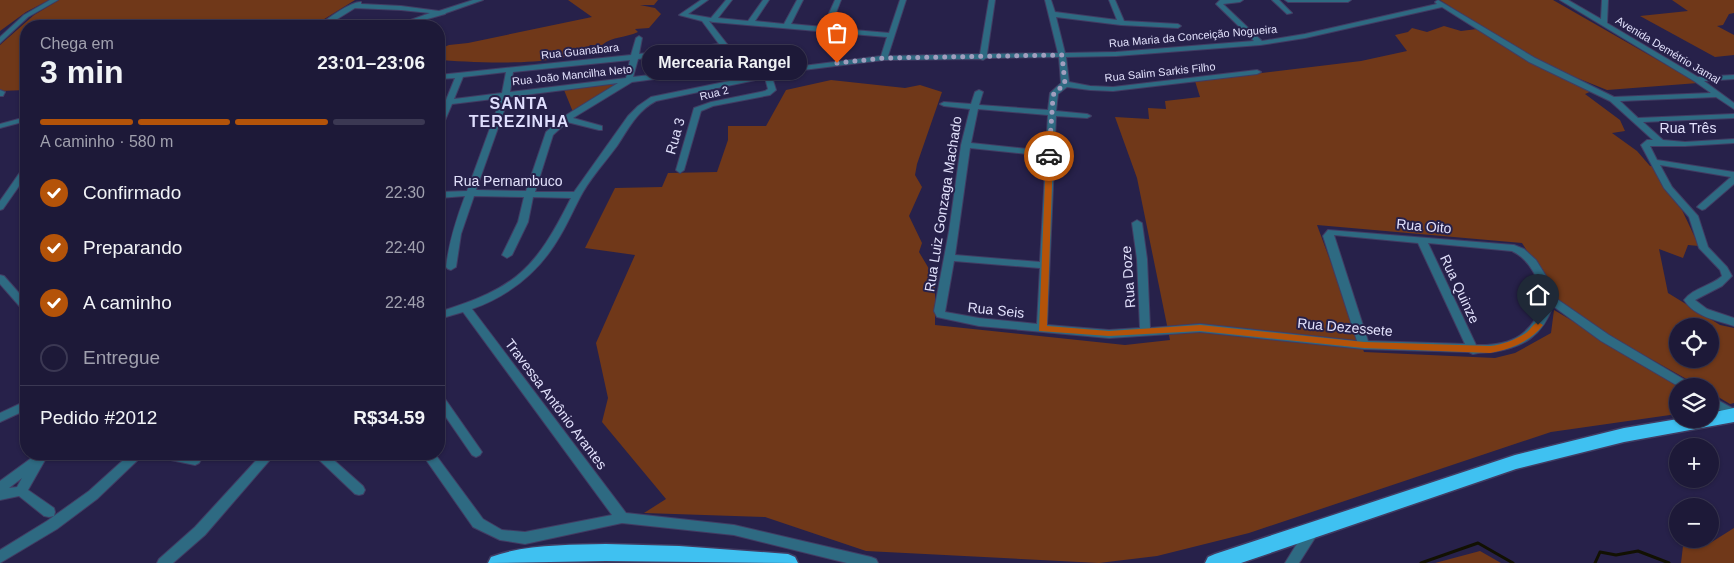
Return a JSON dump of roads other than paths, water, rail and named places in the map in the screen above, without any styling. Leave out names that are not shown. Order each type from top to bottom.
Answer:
[{"type":"highway","points":[[1215,563],[1515,462],[1624,435],[1734,415]]},
{"type":"highway","points":[[498,563],[561,553],[619,551],[788,563]]},
{"type":"street","points":[[22,20],[55,0]]},
{"type":"street","points":[[331,20],[364,0]]},
{"type":"street","points":[[421,20],[480,0]]},
{"type":"street","points":[[705,0],[683,14],[687,18],[891,35]]},
{"type":"street","points":[[713,20],[729,0]]},
{"type":"street","points":[[750,22],[766,0]]},
{"type":"street","points":[[787,25],[800,0]]},
{"type":"street","points":[[826,29],[838,0]]},
{"type":"street","points":[[884,58],[903,0]]},
{"type":"street","points":[[982,58],[992,0]]},
{"type":"street","points":[[1042,328],[1052,113],[1054,93],[1065,84],[1062,55],[1048,0]]},
{"type":"street","points":[[1112,0],[1121,23]]},
{"type":"street","points":[[1240,0],[1219,3],[1260,43]]},
{"type":"street","points":[[1275,0],[1289,13]]},
{"type":"street","points":[[1288,0],[1348,0]]},
{"type":"street","points":[[1436,0],[1537,63],[1613,99],[1661,143]]},
{"type":"street","name":"Avenida Demétrio Jamal","points":[[1563,0],[1698,80],[1734,106]]},
{"type":"street","points":[[1604,24],[1605,0]]},
{"type":"street","name":"Rua Maria da Conceição Nogueira","points":[[445,314],[485,300],[504,290],[535,264],[550,247],[577,196],[631,116],[645,103],[664,96],[818,66],[884,58],[982,58],[1150,52],[1260,43],[1305,36],[1443,5]]},
{"type":"street","points":[[353,6],[401,8],[442,13]]},
{"type":"street","points":[[1051,14],[1121,23],[1178,26]]},
{"type":"street","points":[[704,19],[724,46],[748,72]]},
{"type":"street","points":[[0,41],[20,22]]},
{"type":"street","points":[[507,255],[523,222],[529,195],[546,140],[555,127],[566,119],[629,80],[639,38]]},
{"type":"street","name":"Rua Guanabara","points":[[445,76],[724,46]]},
{"type":"street","points":[[451,267],[453,247],[470,193],[506,94],[510,69]]},
{"type":"street","name":"Rua João Mancilha Neto","points":[[445,102],[705,71],[748,72],[768,75]]},
{"type":"street","name":"Rua Salim Sarkis Filho","points":[[1065,84],[1113,89],[1257,72]]},
{"type":"street","points":[[445,111],[460,75]]},
{"type":"street","name":"Rua 2","points":[[697,110],[711,104],[767,94],[772,90],[768,75]]},
{"type":"street","points":[[1698,80],[1734,77]]},
{"type":"street","name":"Rua Luiz Gonzaga Machado","points":[[947,318],[941,315],[939,311],[950,258],[965,145],[979,92]]},
{"type":"street","points":[[1613,99],[1720,95]]},
{"type":"street","points":[[944,104],[1087,116]]},
{"type":"street","name":"Rua 3","points":[[680,170],[697,110]]},
{"type":"street","points":[[1638,120],[1734,116]]},
{"type":"street","points":[[566,119],[599,128]]},
{"type":"street","points":[[0,126],[20,121]]},
{"type":"street","name":"Rua Três","points":[[1655,162],[1645,145],[1650,142],[1685,144],[1734,141]]},
{"type":"street","points":[[965,145],[1050,154]]},
{"type":"street","points":[[1655,162],[1734,175]]},
{"type":"street","points":[[1655,162],[1668,188],[1693,216],[1704,248],[1724,269],[1726,276],[1722,282],[1693,296],[1689,300],[1702,311],[1734,322]]},
{"type":"street","points":[[0,207],[20,179]]},
{"type":"street","points":[[1702,207],[1734,179]]},
{"type":"street","name":"Rua Pernambuco","points":[[445,195],[470,193],[577,196]]},
{"type":"street","name":"Rua Doze","points":[[1137,222],[1142,259],[1145,330]]},
{"type":"street","name":"Rua Oito","points":[[1364,345],[1328,236],[1331,232],[1507,246],[1521,250],[1539,272],[1550,299]]},
{"type":"street","name":"Rua Quinze","points":[[1422,240],[1473,350]]},
{"type":"street","points":[[950,258],[1044,265]]},
{"type":"street","points":[[0,278],[20,300]]},
{"type":"street","points":[[1550,299],[1597,333],[1673,378]]},
{"type":"street","name":"Rua Dezessete","points":[[1042,328],[1109,334],[1145,330],[1200,328],[1364,345],[1473,350],[1504,347],[1529,335],[1538,325],[1550,299]]},
{"type":"street","name":"Travessa Antônio Arantes","points":[[465,308],[622,518]]},
{"type":"street","name":"Rua Seis","points":[[947,318],[1042,328]]},
{"type":"street","points":[[1719,406],[1734,415]]},
{"type":"street","points":[[0,418],[20,408]]},
{"type":"street","points":[[445,408],[476,452]]},
{"type":"street","points":[[0,488],[38,460]]},
{"type":"street","points":[[0,495],[21,491],[40,460]]},
{"type":"street","points":[[2,559],[93,495],[131,460]]},
{"type":"street","points":[[164,563],[200,531],[264,460]]},
{"type":"street","points":[[326,460],[359,490]]},
{"type":"street","points":[[432,460],[478,523],[489,531],[513,539],[622,518],[734,530],[871,563]]},
{"type":"street","points":[[21,491],[49,512]]},
{"type":"street","points":[[1292,563],[1313,529]]},
{"type":"waterway","points":[[1421,563],[1478,543],[1513,563]]},
{"type":"waterway","points":[[1595,563],[1600,552],[1616,555],[1638,551],[1669,563]]},
{"type":"place","name":"Mercearia Rangel","points":[[837,63]]},
{"type":"district","name":"SANTA TEREZINHA","points":[[519,112]]}]
